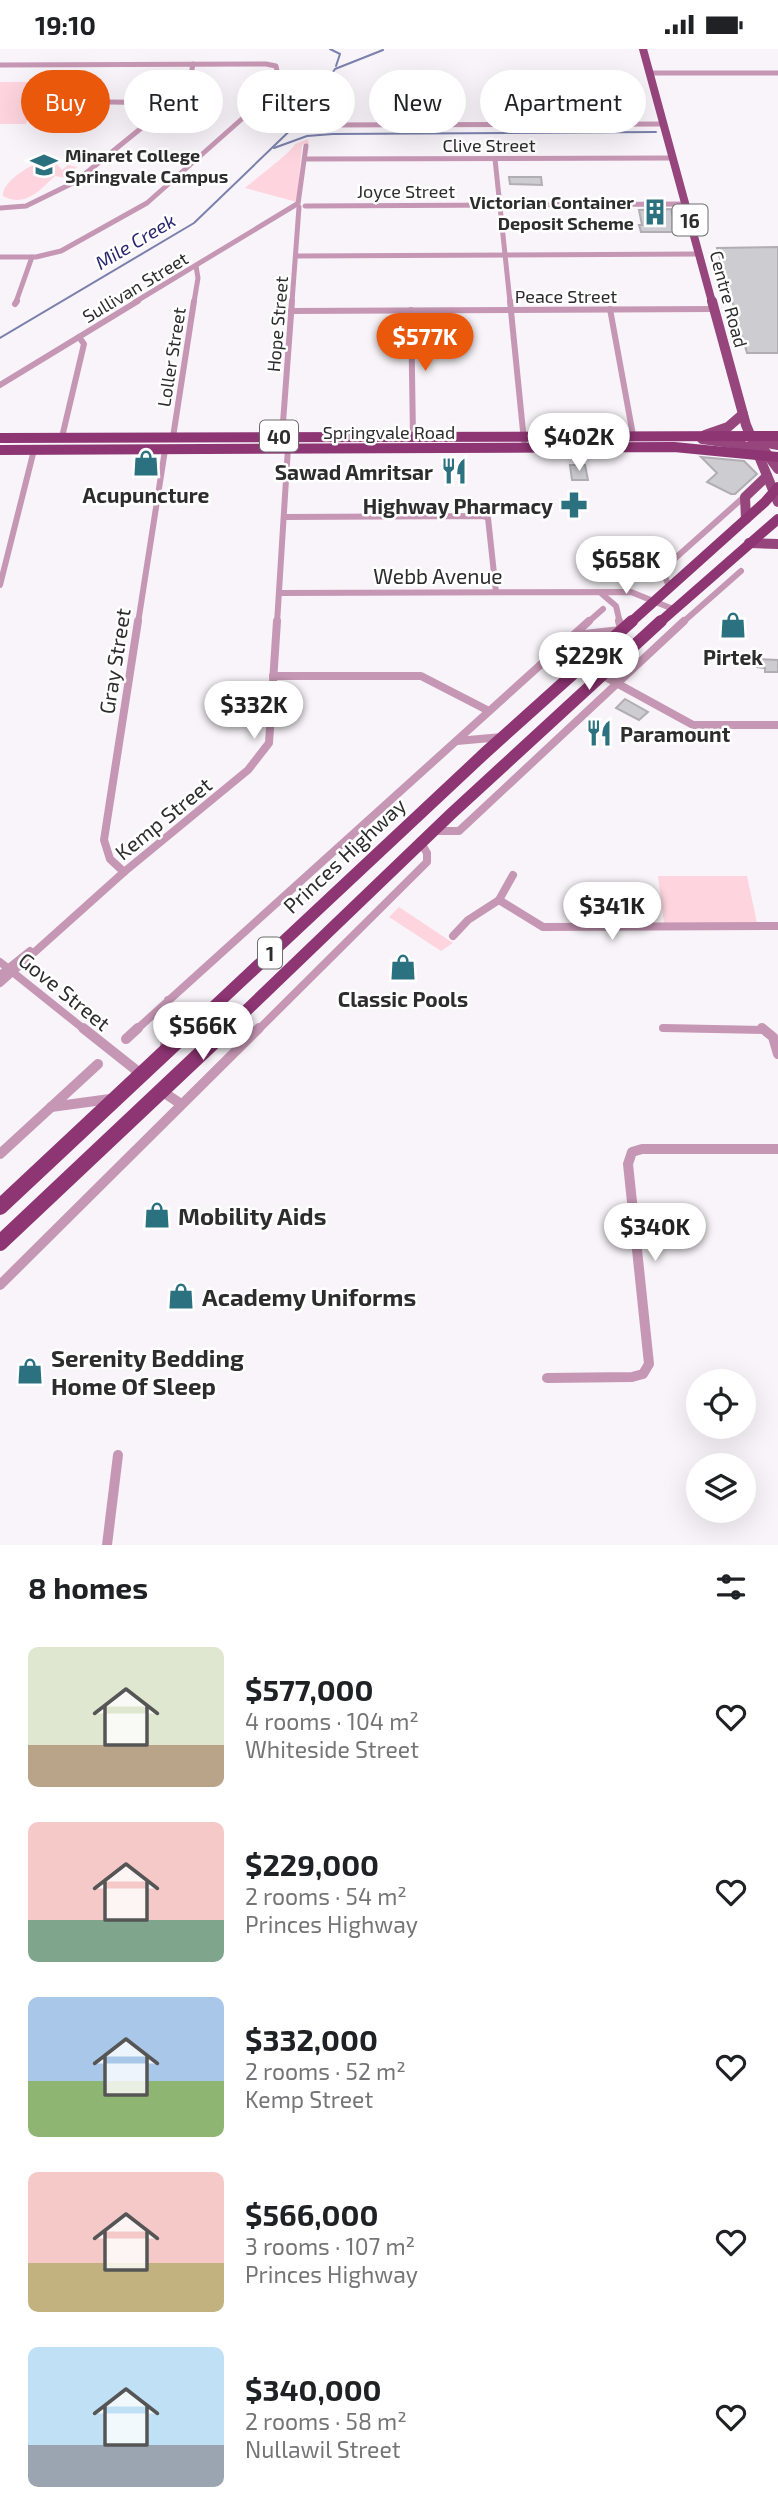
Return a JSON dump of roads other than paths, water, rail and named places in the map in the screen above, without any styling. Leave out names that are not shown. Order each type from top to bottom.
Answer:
[{"type":"highway","name":"Springvale Road","points":[[0,438],[778,436]]},
{"type":"highway","points":[[165,450],[173,437]]},
{"type":"highway","name":"Springvale Road","points":[[0,450],[674,447],[755,451],[773,456]]},
{"type":"highway","name":"Princes Highway","points":[[0,1207],[620,629],[775,496]]},
{"type":"highway","name":"Princes Highway","points":[[0,1243],[345,917],[426,836],[600,674],[778,519]]},
{"type":"highway","points":[[141,1074],[160,1090]]},
{"type":"main road","name":"Centre Road","points":[[643,49],[743,414],[755,451],[775,496]]},
{"type":"main road","points":[[705,435],[728,427],[743,414]]},
{"type":"main road","points":[[679,435],[755,451]]},
{"type":"main road","name":"Centre Road","points":[[750,435],[773,456],[778,469]]},
{"type":"main road","points":[[750,435],[763,442],[778,445]]},
{"type":"main road","points":[[746,519],[745,496],[767,476]]},
{"type":"main road","points":[[749,543],[778,544]]},
{"type":"street","points":[[192,70],[193,64]]},
{"type":"street","points":[[0,65],[266,64],[276,67],[277,71],[252,110],[147,203],[64,250],[32,257],[0,257]]},
{"type":"street","points":[[650,73],[778,73]]},
{"type":"street","points":[[355,125],[664,124]]},
{"type":"street","points":[[0,208],[26,206],[75,182],[135,133]]},
{"type":"street","name":"Hope Street","points":[[282,436],[306,146]]},
{"type":"street","name":"Clive Street","points":[[305,159],[673,158]]},
{"type":"street","points":[[495,159],[525,447]]},
{"type":"street","name":"Joyce Street","points":[[301,206],[685,204]]},
{"type":"street","name":"Sullivan Street","points":[[0,384],[285,213],[301,206]]},
{"type":"street","points":[[297,256],[699,254]]},
{"type":"street","points":[[15,304],[22,291],[32,257]]},
{"type":"street","name":"Loller Street","points":[[173,437],[199,272],[196,266]]},
{"type":"street","name":"Loller Street","points":[[186,273],[196,282]]},
{"type":"street","points":[[610,309],[633,435]]},
{"type":"street","name":"Peace Street","points":[[291,311],[714,309]]},
{"type":"street","points":[[411,310],[413,436]]},
{"type":"street","points":[[62,437],[84,344],[79,337]]},
{"type":"street","name":"Kemp Street","points":[[0,983],[5,969],[41,944],[248,770],[269,743],[288,449]]},
{"type":"street","points":[[0,585],[34,450]]},
{"type":"street","name":"Gray Street","points":[[124,872],[110,859],[103,840],[165,450]]},
{"type":"street","points":[[669,586],[662,571],[745,496]]},
{"type":"street","points":[[284,517],[483,516],[488,518],[496,592]]},
{"type":"street","name":"Princes Highway","points":[[0,1285],[427,862],[426,836],[459,831],[741,571]]},
{"type":"street","name":"Webb Avenue","points":[[279,593],[635,593],[673,609]]},
{"type":"street","points":[[573,636],[620,629],[614,604],[598,593]]},
{"type":"street","name":"Princes Highway","points":[[126,1039],[603,609]]},
{"type":"street","points":[[600,674],[693,725],[778,725]]},
{"type":"street","points":[[273,676],[421,676],[489,711]]},
{"type":"street","points":[[457,741],[503,737]]},
{"type":"street","points":[[453,936],[468,920],[499,900],[513,875]]},
{"type":"street","points":[[499,900],[543,927],[778,926]]},
{"type":"street","points":[[345,917],[360,928]]},
{"type":"street","name":"Gove Street","points":[[5,969],[141,1074]]},
{"type":"street","points":[[165,1052],[168,1000]]},
{"type":"street","points":[[663,1028],[762,1028],[773,1037],[778,1054]]},
{"type":"street","points":[[0,1154],[98,1064]]},
{"type":"street","points":[[160,1090],[181,1104]]},
{"type":"street","points":[[51,1107],[115,1098]]},
{"type":"street","points":[[547,1378],[632,1377],[643,1374],[649,1364],[628,1164],[632,1152],[642,1149],[778,1149]]},
{"type":"street","points":[[107,1545],[118,1455]]},
{"type":"waterway","points":[[330,49],[340,54],[336,66]]},
{"type":"waterway","name":"Mile Creek","points":[[0,338],[194,223],[302,119],[335,69],[383,50]]},
{"type":"waterway","points":[[274,148],[307,136],[333,134],[656,132]]},
{"type":"place","name":"Minaret College Springvale Campus","points":[[44,165]]},
{"type":"place","name":"Victorian Container Deposit Scheme","points":[[655,212]]},
{"type":"place","name":"Acupuncture","points":[[146,463]]},
{"type":"place","name":"Sawad Amritsar","points":[[454,471]]},
{"type":"place","name":"Highway Pharmacy","points":[[574,505]]},
{"type":"place","name":"Pirtek","points":[[733,625]]},
{"type":"place","name":"Paramount","points":[[599,733]]},
{"type":"place","name":"Classic Pools","points":[[403,967]]},
{"type":"place","name":"Mobility Aids","points":[[157,1215]]},
{"type":"place","name":"Academy Uniforms","points":[[181,1296]]},
{"type":"place","name":"Serenity Bedding Home Of Sleep","points":[[30,1371]]}]
